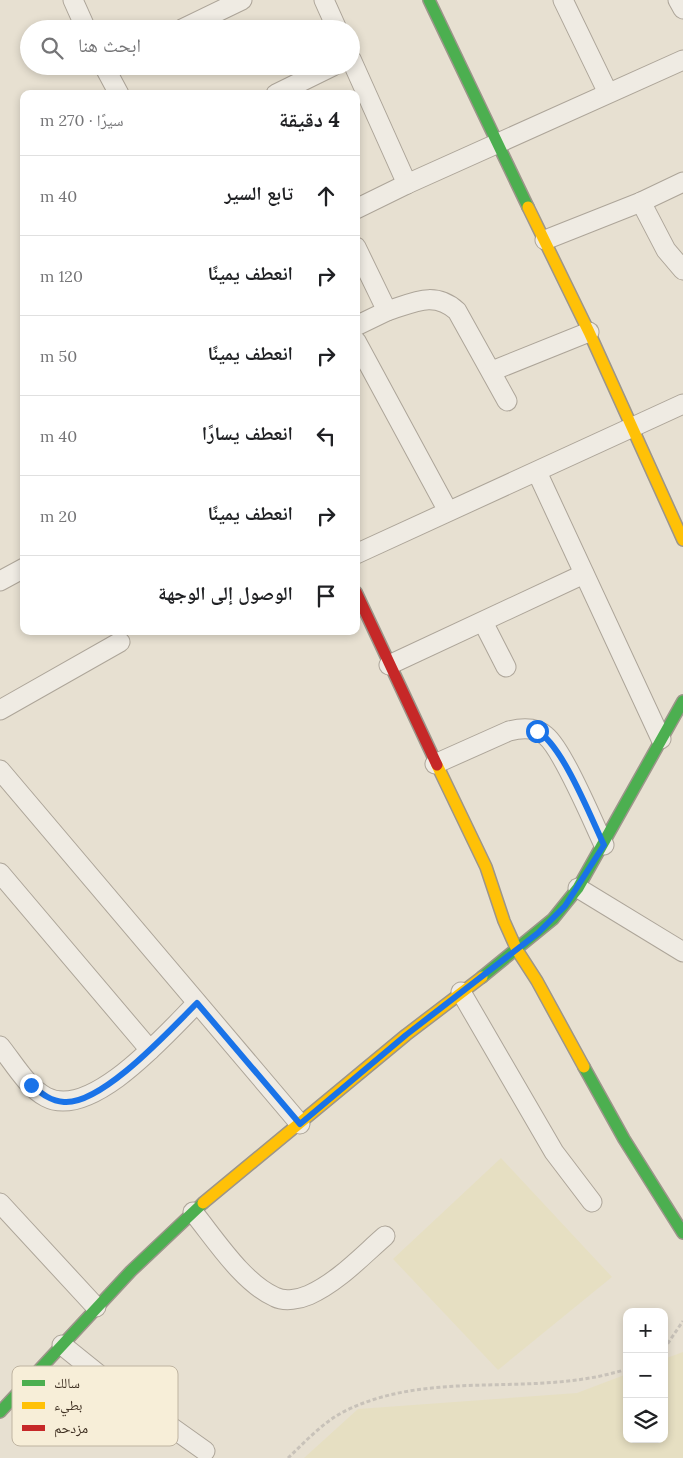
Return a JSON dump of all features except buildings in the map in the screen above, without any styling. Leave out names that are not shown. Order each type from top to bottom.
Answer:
[{"type":"street","points":[[73,0],[82,20]]},
{"type":"street","points":[[201,20],[242,0]]},
{"type":"street","points":[[324,0],[334,20]]},
{"type":"street","points":[[429,0],[589,332],[683,540]]},
{"type":"street","points":[[564,0],[608,93]]},
{"type":"street","points":[[678,0],[683,9]]},
{"type":"street","points":[[360,207],[683,60]]},
{"type":"street","points":[[109,75],[117,90]]},
{"type":"street","points":[[284,90],[315,75]]},
{"type":"street","points":[[359,75],[407,184]]},
{"type":"street","points":[[545,240],[641,202],[683,182]]},
{"type":"street","points":[[641,202],[666,250],[683,270]]},
{"type":"street","points":[[360,255],[387,311]]},
{"type":"street","points":[[360,324],[387,311],[424,300],[438,299],[446,302],[457,311],[507,401]]},
{"type":"street","points":[[492,371],[589,332]]},
{"type":"street","points":[[360,348],[448,512]]},
{"type":"street","points":[[360,552],[683,404]]},
{"type":"street","points":[[537,472],[661,739]]},
{"type":"street","points":[[0,581],[20,570]]},
{"type":"street","points":[[389,665],[584,574]]},
{"type":"street","points":[[360,601],[435,764],[486,867],[504,922],[517,950],[537,981],[624,1139],[683,1233]]},
{"type":"street","points":[[483,622],[506,667]]},
{"type":"street","points":[[0,710],[120,642]]},
{"type":"street","points":[[42,1366],[96,1307],[193,1212],[553,919],[578,888],[604,845],[683,701]]},
{"type":"street","points":[[435,764],[509,731],[520,729],[537,731],[546,736],[562,759],[604,845]]},
{"type":"street","points":[[0,770],[300,1124]]},
{"type":"street","points":[[0,873],[150,1050]]},
{"type":"street","points":[[578,888],[683,952]]},
{"type":"street","points":[[461,992],[554,1152],[592,1202]]},
{"type":"street","points":[[0,1046],[31,1085],[44,1096],[64,1102],[75,1101],[98,1091],[115,1080],[150,1050],[197,1003]]},
{"type":"street","points":[[0,1203],[96,1307]]},
{"type":"street","points":[[193,1212],[257,1286],[277,1298],[285,1300],[300,1298],[320,1288],[345,1270],[385,1236]]},
{"type":"street","points":[[62,1344],[89,1366]]},
{"type":"street","points":[[0,1412],[12,1399]]},
{"type":"street","points":[[178,1432],[205,1451]]},
{"type":"path","points":[[668,1343],[683,1321]]},
{"type":"path","points":[[288,1458],[318,1429],[345,1411],[392,1394],[438,1387],[572,1383],[600,1378],[623,1370]]},
{"type":"shaded area","points":[[501,1158],[612,1277],[498,1370],[393,1259]]},
{"type":"shaded area","points":[[683,1352],[683,1458],[304,1458],[358,1409],[577,1393],[623,1376],[623,1443],[668,1443],[668,1358]]},
{"type":"traffic: fast","points":[[429,0],[528,207]]},
{"type":"traffic: fast","points":[[482,977],[553,919],[578,888],[683,701]]},
{"type":"traffic: fast","points":[[584,1067],[624,1139],[683,1233]]},
{"type":"traffic: fast","points":[[43,1366],[131,1271],[203,1203]]},
{"type":"traffic: fast","points":[[0,1412],[12,1399]]},
{"type":"traffic: slow","points":[[528,207],[589,332],[683,540]]},
{"type":"traffic: slow","points":[[437,765],[486,867],[504,921],[517,950],[537,981],[584,1067]]},
{"type":"traffic: slow","points":[[203,1203],[406,1035],[482,977]]},
{"type":"traffic: jam","points":[[360,601],[437,765]]},
{"type":"route","points":[[31,1085],[44,1096],[64,1102],[87,1097],[115,1080],[150,1050],[197,1003],[300,1124],[406,1035],[538,933],[565,906],[604,845],[562,759],[546,736],[537,731]]}]
